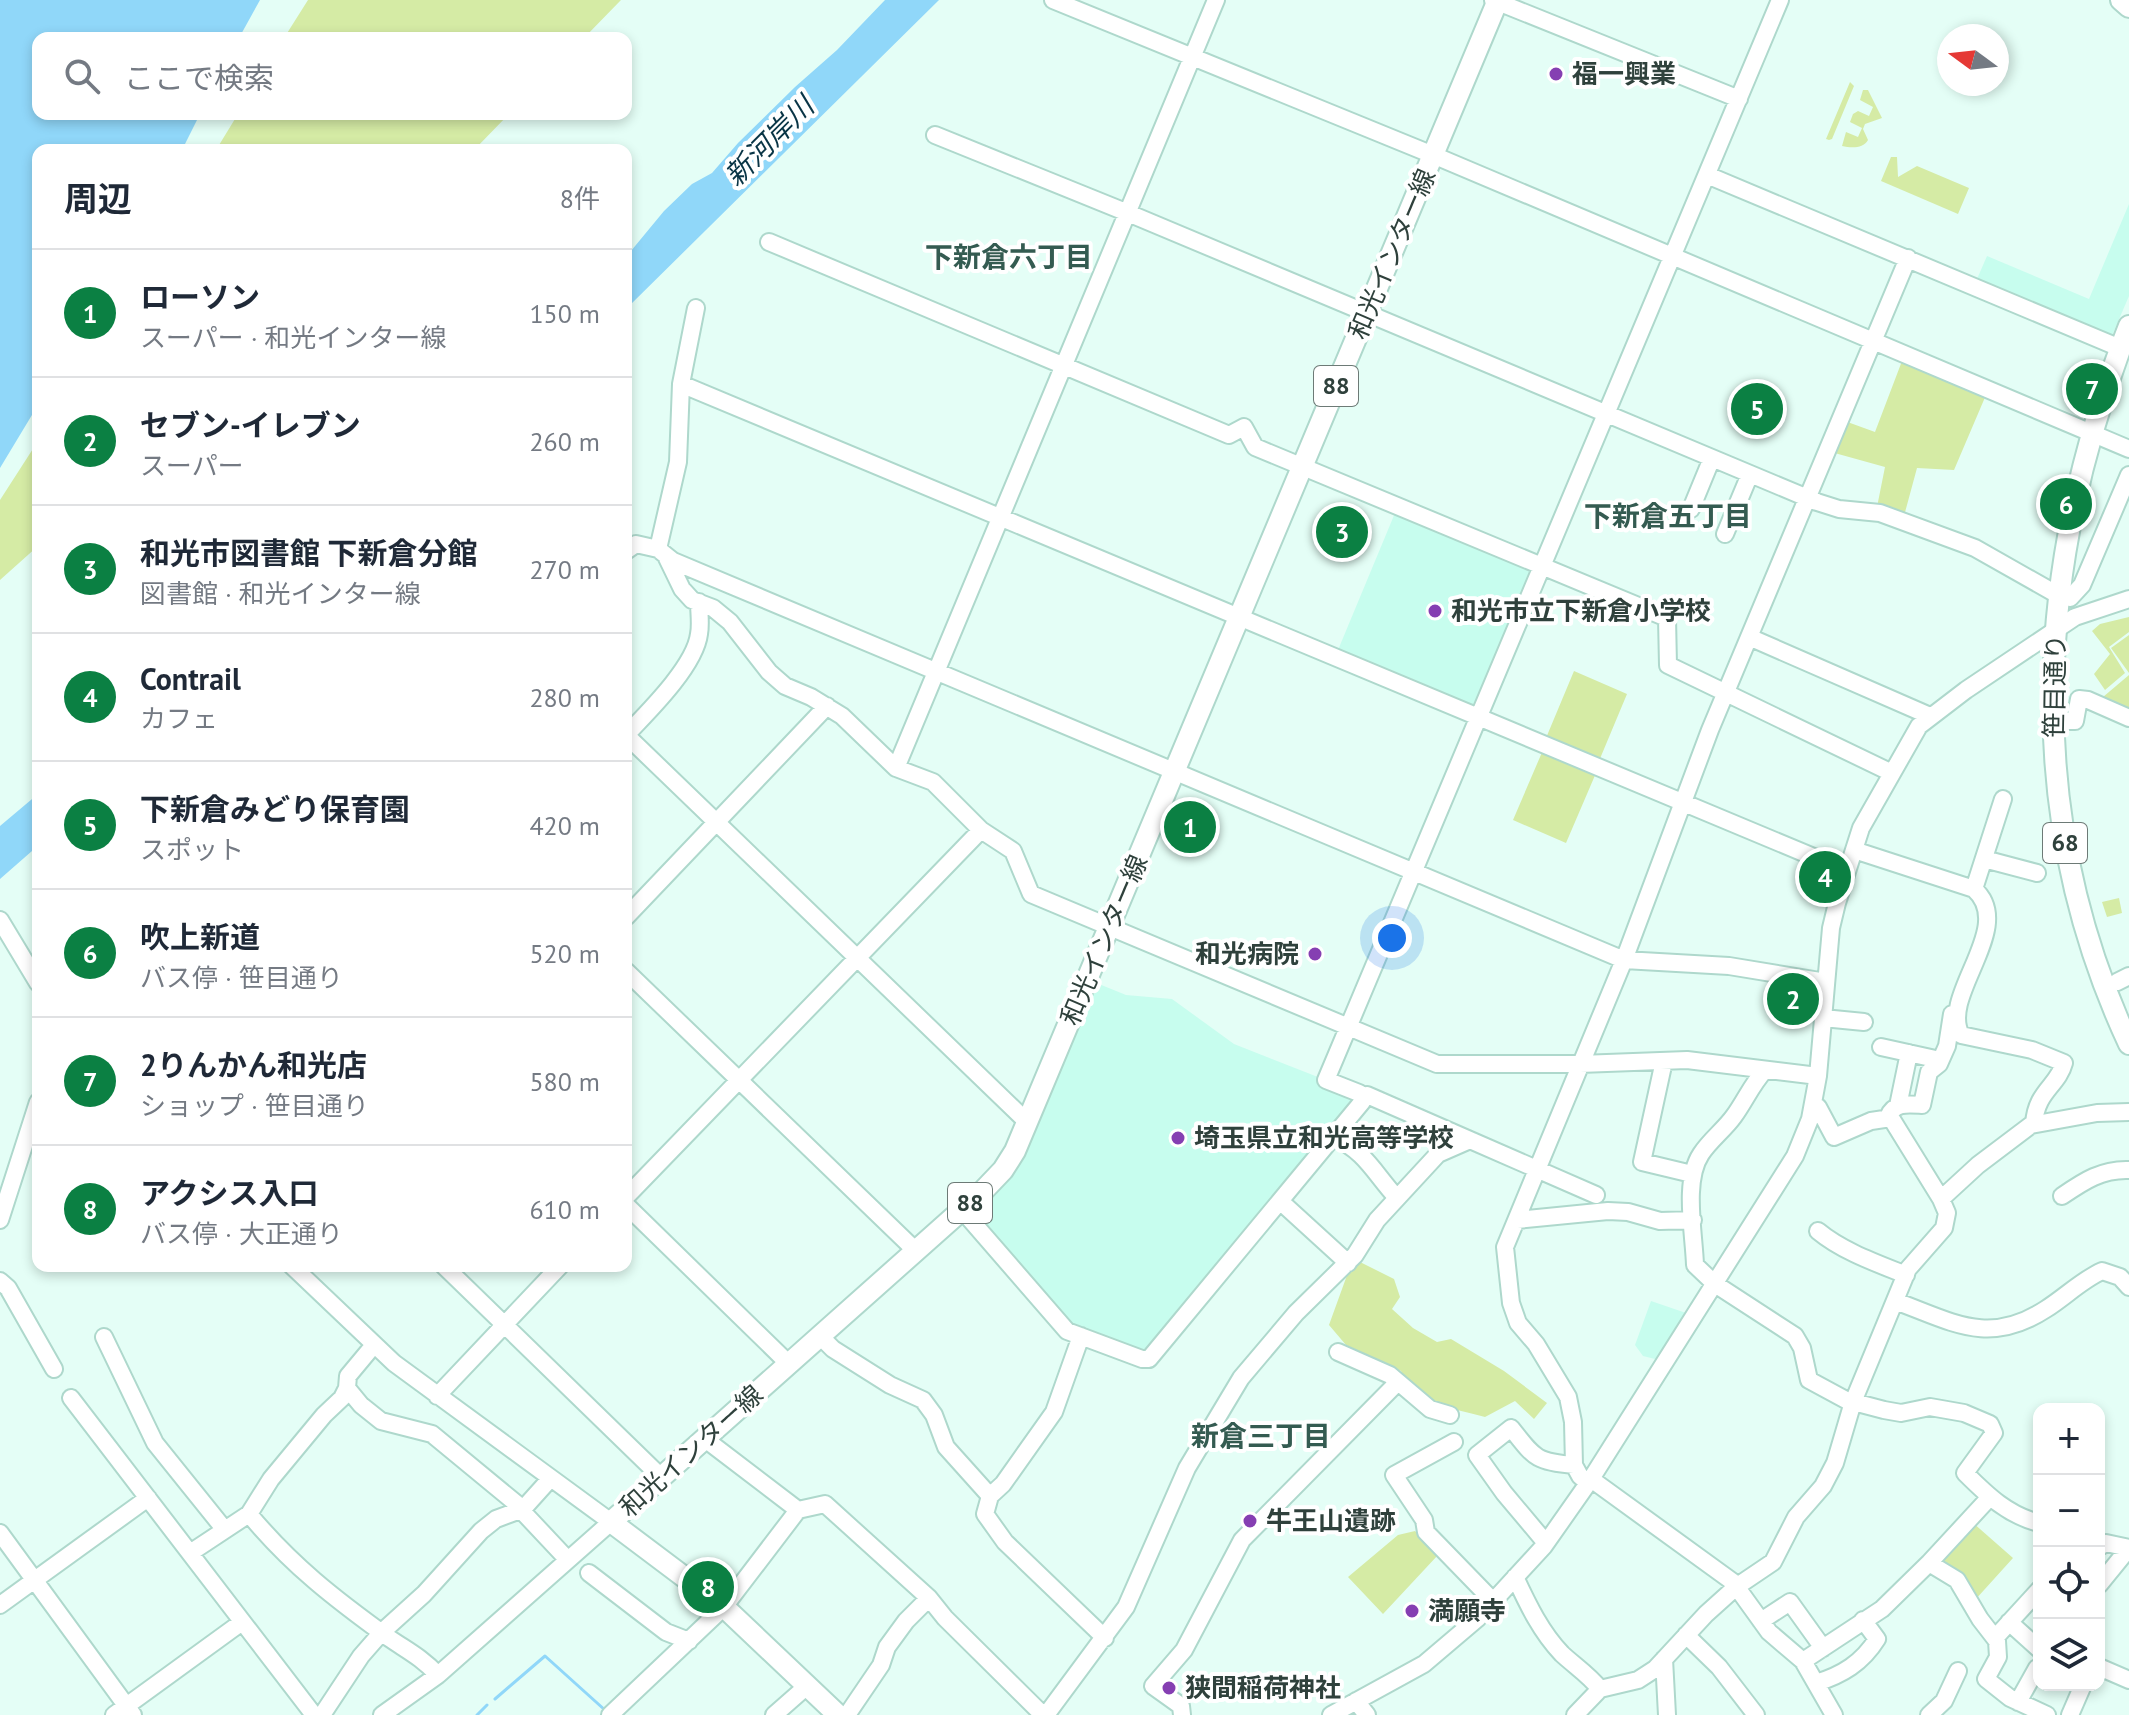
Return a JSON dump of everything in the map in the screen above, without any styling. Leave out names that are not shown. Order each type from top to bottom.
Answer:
[{"type":"main road","points":[[2121,0],[2129,7]]},
{"type":"main road","name":"和光インター線","points":[[611,1522],[1003,1170],[1029,1119],[1496,1]]},
{"type":"main road","name":"笹目通り","points":[[2129,326],[2125,354],[2070,521],[2052,727],[2066,848],[2091,947],[2129,1044]]},
{"type":"main road","name":"笹目通り","points":[[2061,627],[2070,787],[2079,846],[2097,922],[2123,979],[2129,1012]]},
{"type":"main road","points":[[611,1522],[724,1607],[838,1715]]},
{"type":"street","points":[[1053,0],[1433,155],[2129,449]]},
{"type":"street","points":[[896,768],[1216,0]]},
{"type":"street","points":[[1596,1195],[1326,1080],[1780,0]]},
{"type":"street","points":[[1496,1],[1739,99]]},
{"type":"street","points":[[935,135],[1808,498],[1839,509],[1880,513],[1975,548],[2064,596],[2082,585],[2129,475]]},
{"type":"street","points":[[1707,175],[1908,258],[2125,354]]},
{"type":"street","points":[[769,242],[1229,435],[1244,427],[1255,447],[1667,618],[1668,665],[1892,773]]},
{"type":"street","points":[[1834,1715],[1803,1661],[1761,1621],[1736,1587],[1663,1530],[1580,1476],[1574,1465],[1573,1422],[1568,1397],[1536,1344],[1518,1323],[1511,1303],[1505,1247],[1624,960],[1726,693],[1908,258]]},
{"type":"street","points":[[696,308],[681,384],[678,462],[662,552],[682,589],[692,600],[713,608],[730,622],[769,672],[785,686],[842,716],[896,768],[933,782],[981,830],[1013,851],[1031,894],[1437,1064],[1697,1061],[1818,1076]]},
{"type":"street","points":[[681,384],[1847,871]]},
{"type":"street","points":[[1691,509],[1712,458]]},
{"type":"street","points":[[1725,534],[1750,474]]},
{"type":"street","points":[[632,547],[636,544],[662,552],[1624,960],[1729,966],[1826,982]]},
{"type":"street","points":[[1331,1715],[1424,1664],[1477,1619],[1546,1543],[1589,1481],[1795,1156],[1813,1106],[1818,1076],[1831,928],[1847,871],[1869,812],[1911,736],[1930,716],[2061,627],[2129,599]]},
{"type":"street","points":[[632,729],[671,688],[686,662],[699,636],[699,602]]},
{"type":"street","points":[[1749,637],[1930,716]]},
{"type":"street","points":[[2065,721],[2075,721],[2079,699],[2129,718]]},
{"type":"street","points":[[632,911],[827,706]]},
{"type":"street","points":[[632,741],[1021,1116],[1029,1119]]},
{"type":"street","points":[[1974,889],[2003,799]]},
{"type":"street","points":[[632,1191],[981,830]]},
{"type":"street","points":[[1854,850],[1979,893],[1988,924],[1960,1001],[1957,1029],[1961,1035],[2032,1050],[2064,1063],[2039,1101],[2034,1124]]},
{"type":"street","points":[[1984,859],[2037,873]]},
{"type":"street","points":[[0,920],[32,973]]},
{"type":"street","points":[[1813,1106],[1818,1107],[1834,1137],[1893,1112],[1922,1105],[1929,1072],[1947,1046],[1955,1000],[1970,972]]},
{"type":"street","points":[[632,977],[916,1251]]},
{"type":"street","points":[[1823,1018],[1864,1022]]},
{"type":"street","points":[[1881,1047],[1940,1060]]},
{"type":"street","points":[[1575,1715],[1600,1689],[1638,1680],[1655,1669],[1736,1587],[1773,1562],[1796,1517],[1823,1486],[1835,1463],[1853,1402],[1906,1275],[1944,1228],[1947,1213],[1891,1118],[1909,1053]]},
{"type":"street","points":[[1664,1061],[1642,1162],[1692,1174]]},
{"type":"street","points":[[1765,1070],[1731,1120],[1699,1157],[1692,1174],[1695,1265],[1715,1284],[1795,1336],[1802,1348],[1809,1380],[1853,1402],[1901,1413],[1930,1407],[1964,1413],[1990,1424],[1994,1433],[1965,1473],[2017,1517],[2033,1521]]},
{"type":"street","points":[[962,1210],[1067,1331],[1149,1359],[1334,1137],[1362,1102],[1363,1096]]},
{"type":"street","points":[[1941,1199],[1978,1165],[2034,1124],[2097,1113],[2129,1112]]},
{"type":"street","points":[[0,1220],[32,1121]]},
{"type":"street","points":[[1334,1137],[1347,1143],[1374,1166],[1397,1198]]},
{"type":"street","points":[[610,1715],[724,1607],[798,1510],[825,1504],[929,1598],[945,1618],[1045,1715],[1126,1607],[1187,1468],[1241,1378],[1296,1313],[1348,1263],[1377,1220],[1438,1154],[1470,1140]]},
{"type":"street","points":[[2062,1196],[2089,1177],[2114,1170],[2129,1170]]},
{"type":"street","points":[[1280,1201],[1348,1263]]},
{"type":"street","points":[[632,1211],[789,1364]]},
{"type":"street","points":[[1517,1220],[1620,1211],[1660,1221],[1693,1220]]},
{"type":"street","points":[[1818,1231],[1837,1246],[1906,1275]]},
{"type":"street","points":[[1895,1301],[1947,1323],[1981,1330],[2033,1317],[2102,1271],[2120,1277],[2129,1287]]},
{"type":"street","points":[[298,1272],[373,1346],[611,1522],[438,1675],[382,1715]]},
{"type":"street","points":[[450,1272],[661,1477]]},
{"type":"street","points":[[437,1396],[554,1272]]},
{"type":"street","points":[[0,1281],[8,1288],[54,1369]]},
{"type":"street","points":[[820,1336],[833,1349],[923,1400],[934,1415],[946,1447],[990,1496]]},
{"type":"street","points":[[1081,1336],[1054,1412],[1003,1484],[990,1496],[985,1514],[993,1528],[1048,1586],[1105,1638]]},
{"type":"street","points":[[104,1337],[155,1443],[225,1530]]},
{"type":"street","points":[[190,1553],[249,1514],[271,1479],[342,1398],[348,1376],[373,1346]]},
{"type":"street","points":[[1338,1352],[1390,1375],[1430,1409],[1450,1415]]},
{"type":"street","points":[[1182,1715],[1181,1706],[1153,1686],[1184,1650],[1242,1540],[1398,1382]]},
{"type":"street","points":[[347,1388],[361,1405],[381,1421],[432,1434],[522,1510],[568,1560]]},
{"type":"street","points":[[71,1398],[314,1715]]},
{"type":"street","points":[[1546,1543],[1477,1455],[1511,1428],[1533,1456],[1553,1463],[1574,1465]]},
{"type":"street","points":[[705,1439],[798,1510]]},
{"type":"street","points":[[1454,1442],[1394,1475],[1424,1520],[1426,1532],[1493,1601]]},
{"type":"street","points":[[322,1715],[361,1656],[382,1632],[424,1594],[481,1531],[496,1519],[522,1510],[550,1479]]},
{"type":"street","points":[[1803,1661],[1882,1609],[1990,1497]]},
{"type":"street","points":[[0,1605],[148,1498]]},
{"type":"street","points":[[249,1514],[297,1567],[382,1632],[419,1655],[438,1675]]},
{"type":"street","points":[[0,1533],[124,1712],[242,1622]]},
{"type":"street","points":[[2105,1544],[2129,1548],[2105,1578]]},
{"type":"street","points":[[1929,1563],[1957,1580],[1995,1638],[1998,1657],[1986,1679],[2018,1702],[2047,1715]]},
{"type":"street","points":[[589,1573],[666,1632],[689,1641]]},
{"type":"street","points":[[1515,1577],[1538,1624],[1563,1654],[1600,1689]]},
{"type":"street","points":[[1995,1638],[2033,1596]]},
{"type":"street","points":[[847,1715],[881,1665],[887,1647],[906,1621],[929,1598]]},
{"type":"street","points":[[1761,1621],[1790,1602],[1823,1648]]},
{"type":"street","points":[[1816,1683],[1839,1676],[1867,1655],[1877,1639],[1863,1620]]},
{"type":"street","points":[[2009,1622],[2033,1644]]},
{"type":"street","points":[[1686,1635],[1719,1667],[1756,1715]]},
{"type":"street","points":[[1664,1659],[1667,1715]]},
{"type":"street","points":[[2105,1670],[2129,1680]]},
{"type":"street","points":[[1937,1712],[1958,1671]]},
{"type":"street","points":[[2018,1702],[2033,1675]]},
{"type":"street","points":[[774,1715],[807,1686]]},
{"type":"street","points":[[2070,1715],[2075,1691]]},
{"type":"street","points":[[1356,1701],[1367,1715]]},
{"type":"shaded area","points":[[2129,204],[2129,296],[2111,338],[1977,279],[1987,256],[2089,299]]},
{"type":"shaded area","name":"和光市立下新倉小学校","points":[[1395,513],[1532,572],[1476,708],[1338,650]]},
{"type":"shaded area","name":"埼玉県立和光高等学校","points":[[1094,982],[1126,995],[1172,999],[1234,1044],[1323,1079],[1355,1097],[1357,1102],[1148,1355],[1068,1328],[970,1211],[997,1191]]},
{"type":"shaded area","points":[[1651,1301],[1689,1314],[1659,1360],[1643,1356],[1635,1345]]},
{"type":"green space","points":[[308,0],[621,0],[590,32],[288,32]]},
{"type":"green space","points":[[1850,82],[1854,86],[1832,139],[1826,139]]},
{"type":"green space","points":[[1863,90],[1868,90],[1882,118],[1865,124],[1863,129],[1868,140],[1863,145],[1842,146],[1846,132],[1858,137],[1862,128],[1850,122],[1853,114],[1858,111],[1869,116],[1873,107],[1860,100]]},
{"type":"green space","points":[[234,120],[503,120],[480,144],[220,144]]},
{"type":"green space","points":[[1891,157],[1897,157],[1898,177],[1917,166],[1969,188],[1958,214],[1881,181]]},
{"type":"green space","points":[[1902,361],[1986,395],[1954,470],[1917,468],[1904,516],[1877,507],[1885,467],[1831,452],[1842,420],[1875,432]]},
{"type":"green space","points":[[32,450],[32,551],[0,580],[0,500]]},
{"type":"green space","points":[[2129,617],[2129,632],[2109,647],[2125,673],[2105,690],[2094,674],[2110,654],[2092,631],[2100,624]]},
{"type":"green space","points":[[2129,635],[2129,673],[2111,648]]},
{"type":"green space","points":[[1574,671],[1627,694],[1599,761],[1546,738]]},
{"type":"green space","points":[[2129,675],[2129,711],[2103,697]]},
{"type":"green space","points":[[1543,750],[1596,773],[1566,843],[1513,820]]},
{"type":"green space","points":[[2119,898],[2122,913],[2107,917],[2102,902]]},
{"type":"green space","points":[[1356,1260],[1394,1279],[1400,1297],[1392,1309],[1413,1328],[1437,1342],[1451,1339],[1504,1371],[1547,1403],[1534,1419],[1515,1401],[1485,1417],[1449,1408],[1415,1391],[1401,1371],[1346,1345],[1329,1325],[1350,1267]]},
{"type":"green space","points":[[1972,1522],[2013,1558],[1975,1600],[1937,1559]]},
{"type":"green space","points":[[1415,1531],[1438,1555],[1383,1614],[1348,1577],[1398,1535]]},
{"type":"water","points":[[0,0],[260,0],[242,32],[32,32],[32,120],[197,120],[185,144],[32,144],[32,415],[0,468]]},
{"type":"water","name":"新河岸川","points":[[885,0],[939,0],[632,303],[632,250],[664,211],[692,184],[712,173],[738,143]]},
{"type":"water","points":[[32,799],[32,851],[0,879],[0,826]]},
{"type":"waterway","points":[[495,1699],[545,1656],[606,1711]]},
{"type":"waterway","points":[[477,1715],[487,1705]]},
{"type":"place","name":"福一興業","points":[[1556,74]]},
{"type":"place","name":"2りんかん和光店","points":[[2092,389]]},
{"type":"place","name":"下新倉みどり保育園","points":[[1757,409]]},
{"type":"place","name":"吹上新道","points":[[2066,504]]},
{"type":"place","name":"和光市図書館 下新倉分館","points":[[1342,532]]},
{"type":"place","name":"和光市立下新倉小学校","points":[[1435,611]]},
{"type":"place","name":"ローソン","points":[[1190,827]]},
{"type":"place","name":"Contrail","points":[[1825,877]]},
{"type":"place","name":"和光病院","points":[[1315,954]]},
{"type":"place","name":"セブン-イレブン","points":[[1793,999]]},
{"type":"place","name":"埼玉県立和光高等学校","points":[[1178,1138]]},
{"type":"place","name":"牛王山遺跡","points":[[1250,1521]]},
{"type":"place","name":"アクシス入口","points":[[708,1587]]},
{"type":"place","name":"満願寺","points":[[1412,1611]]},
{"type":"place","name":"狭間稲荷神社","points":[[1169,1688]]},
{"type":"district","name":"下新倉六丁目","points":[[1009,257]]},
{"type":"district","name":"下新倉五丁目","points":[[1668,516]]},
{"type":"district","name":"新倉三丁目","points":[[1261,1436]]}]
